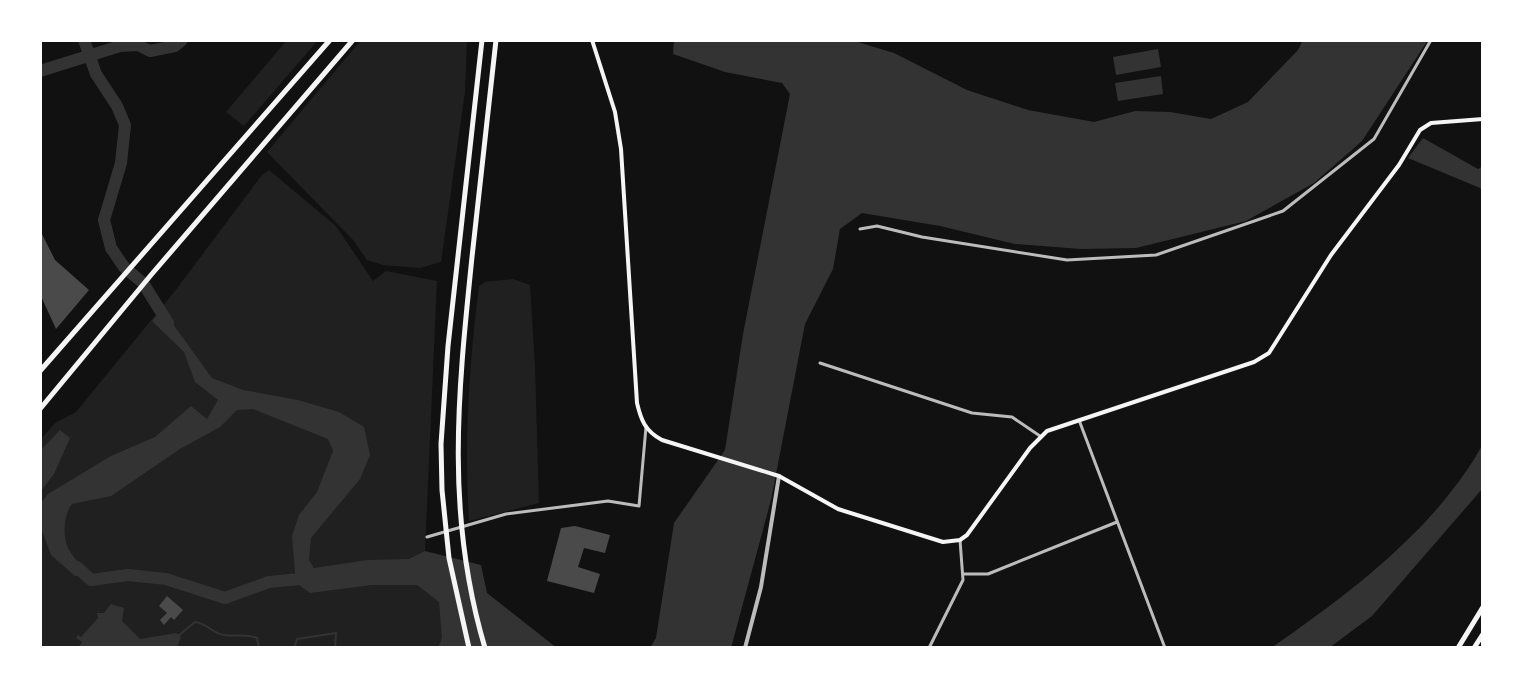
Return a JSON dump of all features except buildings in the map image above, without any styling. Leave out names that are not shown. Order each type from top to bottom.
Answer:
[{"type":"highway","points":[[40,371],[330,40]]},
{"type":"highway","points":[[40,409],[353,40]]},
{"type":"highway","points":[[469,648],[448,546],[442,490],[442,432],[448,346],[482,40]]},
{"type":"highway","points":[[485,648],[462,537],[457,448],[462,352],[496,40]]},
{"type":"highway","points":[[1458,648],[1483,607]]},
{"type":"highway","points":[[1474,648],[1483,634]]},
{"type":"main road","points":[[592,40],[615,112],[621,149],[637,403],[642,422],[662,440],[779,476],[838,509],[937,541],[960,540],[967,535],[1040,436],[1055,427],[1254,362],[1269,353],[1331,255],[1399,165],[1420,130],[1431,123],[1483,119]]},
{"type":"street","points":[[860,229],[877,226],[922,237],[1067,260],[1156,255],[1283,211],[1374,139],[1431,40]]},
{"type":"street","points":[[820,363],[972,413],[1012,417],[1040,436]]},
{"type":"street","points":[[1079,420],[1165,648]]},
{"type":"street","points":[[427,537],[506,514],[608,501],[639,506],[646,427]]},
{"type":"street","points":[[745,648],[761,587],[779,476]]},
{"type":"street","points":[[963,574],[988,574],[1118,522]]},
{"type":"street","points":[[929,648],[963,580],[960,540]]},
{"type":"shaded area","points":[[287,40],[318,40],[244,126],[226,112]]},
{"type":"shaded area","points":[[361,40],[467,40],[465,92],[441,262],[420,268],[383,265],[367,260],[353,240],[267,152]]},
{"type":"shaded area","points":[[674,40],[851,40],[894,53],[967,90],[1028,110],[1094,122],[1135,111],[1170,112],[1211,119],[1248,102],[1298,50],[1303,40],[1428,40],[1362,141],[1314,183],[1246,221],[1136,248],[1081,249],[1015,244],[940,226],[862,213],[840,229],[833,269],[805,324],[771,500],[731,648],[650,648],[656,638],[674,523],[725,450],[743,334],[790,94],[782,83],[725,72],[673,54]]},
{"type":"shaded area","points":[[1158,49],[1161,67],[1116,75],[1113,57]]},
{"type":"shaded area","points":[[1161,76],[1163,94],[1118,101],[1115,83]]},
{"type":"shaded area","points":[[1423,138],[1478,169],[1483,166],[1483,193],[1480,188],[1408,158]]},
{"type":"shaded area","points":[[269,170],[336,226],[373,281],[386,271],[437,281],[425,551],[495,648],[40,648],[40,440],[55,423],[76,412]]},
{"type":"shaded area","points":[[513,279],[530,285],[539,503],[469,521],[468,403],[479,286],[485,282]]},
{"type":"shaded area","points":[[162,309],[212,378],[243,390],[298,400],[339,412],[364,427],[370,455],[360,479],[311,538],[309,560],[314,568],[368,560],[409,559],[425,551],[481,565],[487,593],[557,648],[438,648],[442,638],[439,602],[417,585],[372,585],[310,593],[296,583],[292,536],[299,515],[317,492],[333,451],[328,439],[253,409],[237,410],[220,427],[180,449],[111,496],[72,504],[66,519],[65,537],[68,548],[86,576],[75,576],[51,555],[40,525],[40,504],[48,494],[111,456],[155,437],[191,406],[207,419],[218,400],[195,382],[184,352],[152,321]]},
{"type":"shaded area","points":[[60,430],[70,438],[54,474],[40,492],[40,451]]},
{"type":"shaded area","points":[[1483,444],[1483,488],[1372,616],[1329,648],[1271,648],[1389,558],[1441,504]]},
{"type":"shaded area","points":[[111,604],[124,608],[122,621],[140,639],[176,633],[181,637],[177,648],[78,648],[82,642],[76,638],[78,635],[81,637],[98,618],[97,613],[104,613]]},
{"type":"waterway","points":[[84,40],[96,74],[117,106],[125,125],[121,163],[104,220],[111,248],[124,267],[143,283],[168,323]]},
{"type":"waterway","points":[[40,71],[120,46],[138,45],[150,51],[175,46],[182,40]]},
{"type":"waterway","points":[[77,567],[91,580],[128,575],[166,579],[225,598],[269,582],[310,578]]},
{"type":"waterway","points":[[178,636],[195,622],[220,634],[257,638],[259,648]]},
{"type":"waterway","points":[[294,648],[297,639],[336,633],[335,648]]}]
